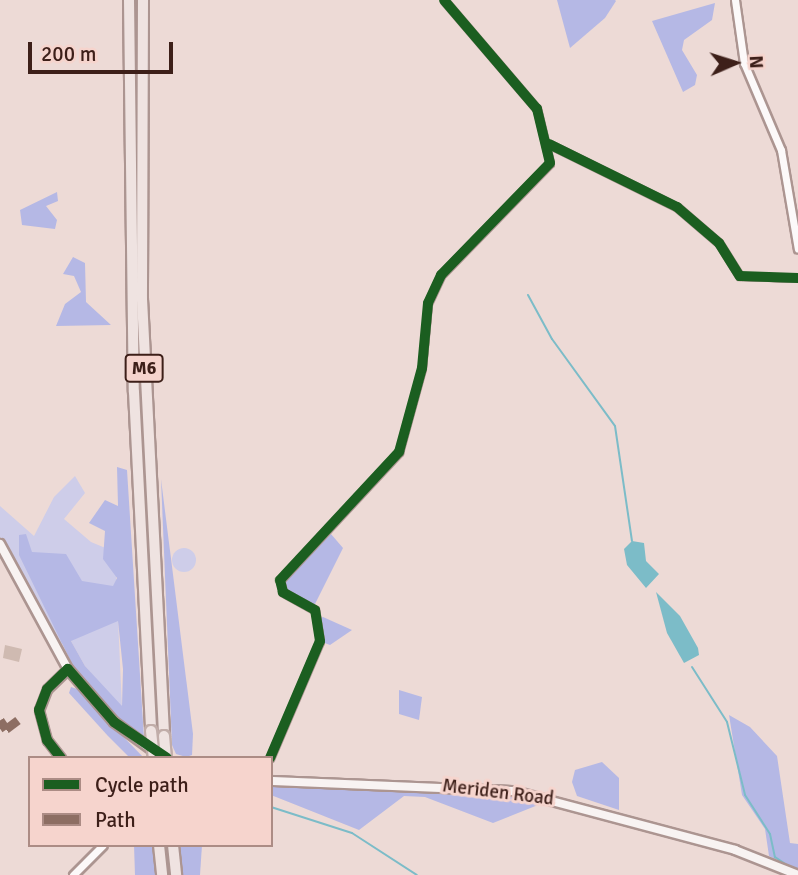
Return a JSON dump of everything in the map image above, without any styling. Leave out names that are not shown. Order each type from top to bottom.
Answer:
[{"type":"highway","name":"M6","points":[[129,0],[133,379],[154,756]]},
{"type":"highway","name":"M6","points":[[143,0],[142,326],[167,756]]},
{"type":"highway","points":[[159,847],[162,875]]},
{"type":"highway","points":[[173,847],[176,875]]},
{"type":"main road","points":[[0,544],[68,669],[114,722],[164,756]]},
{"type":"main road","name":"Meriden Road","points":[[273,781],[527,793],[735,850],[798,874]]},
{"type":"street","points":[[444,0],[537,109],[549,144],[550,163]]},
{"type":"street","points":[[735,0],[744,63],[781,150],[798,249]]},
{"type":"street","points":[[549,144],[559,152],[677,207],[719,243],[740,276],[798,278]]},
{"type":"street","points":[[271,756],[320,641],[315,610],[283,592],[280,580],[399,452],[422,368],[428,303],[441,275],[559,152]]},
{"type":"street","points":[[59,756],[47,740],[39,710],[47,688],[68,669]]},
{"type":"street","points":[[73,875],[101,847]]},
{"type":"shaded area","points":[[557,0],[616,1],[605,18],[570,48]]},
{"type":"shaded area","points":[[715,3],[712,20],[684,40],[682,50],[697,75],[695,85],[683,92],[652,21]]},
{"type":"shaded area","points":[[57,192],[58,201],[46,206],[57,220],[55,229],[22,225],[20,210]]},
{"type":"shaded area","points":[[73,257],[85,263],[86,302],[111,325],[56,326],[65,304],[81,292],[74,276],[63,274]]},
{"type":"shaded area","points":[[117,467],[127,470],[144,738],[105,709],[73,666],[19,555],[19,535],[26,534],[32,552],[66,554],[82,581],[113,586],[117,578],[103,559],[105,531],[89,523],[105,500],[118,506]],"holes":[[[118,621],[123,669],[122,706],[85,666],[71,641]]]},
{"type":"shaded area","points":[[75,476],[85,493],[64,519],[91,542],[115,552],[122,708],[85,666],[71,641],[59,644],[0,537],[0,506],[34,536],[54,497]]},
{"type":"shaded area","points":[[161,479],[193,734],[192,755],[176,754],[172,745]]},
{"type":"shaded area","points":[[331,534],[343,548],[314,606],[288,592],[283,583]]},
{"type":"shaded area","points":[[632,541],[644,543],[646,561],[659,574],[646,588],[627,565],[624,549]]},
{"type":"shaded area","points":[[184,548],[193,551],[196,560],[193,569],[184,572],[175,569],[172,560],[175,551]]},
{"type":"shaded area","points":[[656,592],[680,616],[698,648],[699,655],[684,663],[667,633]]},
{"type":"shaded area","points":[[321,618],[352,630],[330,645],[322,642]]},
{"type":"shaded area","points":[[71,687],[77,689],[142,756],[128,756],[69,693]]},
{"type":"shaded area","points":[[399,690],[422,697],[419,720],[399,714]]},
{"type":"shaded area","points":[[729,715],[750,727],[777,756],[790,843],[798,844],[798,870],[769,856],[765,829],[742,795]]},
{"type":"shaded area","points":[[602,762],[619,778],[619,810],[577,796],[572,782],[575,770]]},
{"type":"shaded area","points":[[273,785],[495,792],[548,801],[493,823],[425,797],[404,796],[359,830],[273,796]]},
{"type":"shaded area","points":[[134,847],[154,847],[156,875],[135,875]]},
{"type":"shaded area","points":[[180,847],[202,847],[200,875],[183,875]]},
{"type":"building","points":[[5,645],[22,649],[19,662],[3,658]]},
{"type":"waterway","points":[[528,295],[552,339],[615,426],[632,541]]},
{"type":"waterway","points":[[692,667],[727,722],[745,795],[770,834],[775,857],[793,869]]},
{"type":"waterway","points":[[273,808],[352,833],[417,875]]},
{"type":"marked path","points":[[0,720],[6,729],[18,720]]},
{"type":"cycle path","points":[[271,756],[320,641],[315,610],[283,592],[280,580],[399,452],[422,368],[428,303],[441,275],[550,163],[537,109],[444,0]]},
{"type":"cycle path","points":[[549,144],[677,207],[719,243],[740,276],[798,278]]},
{"type":"cycle path","points":[[59,756],[47,740],[39,710],[47,689],[68,669],[114,722],[164,756]]}]
